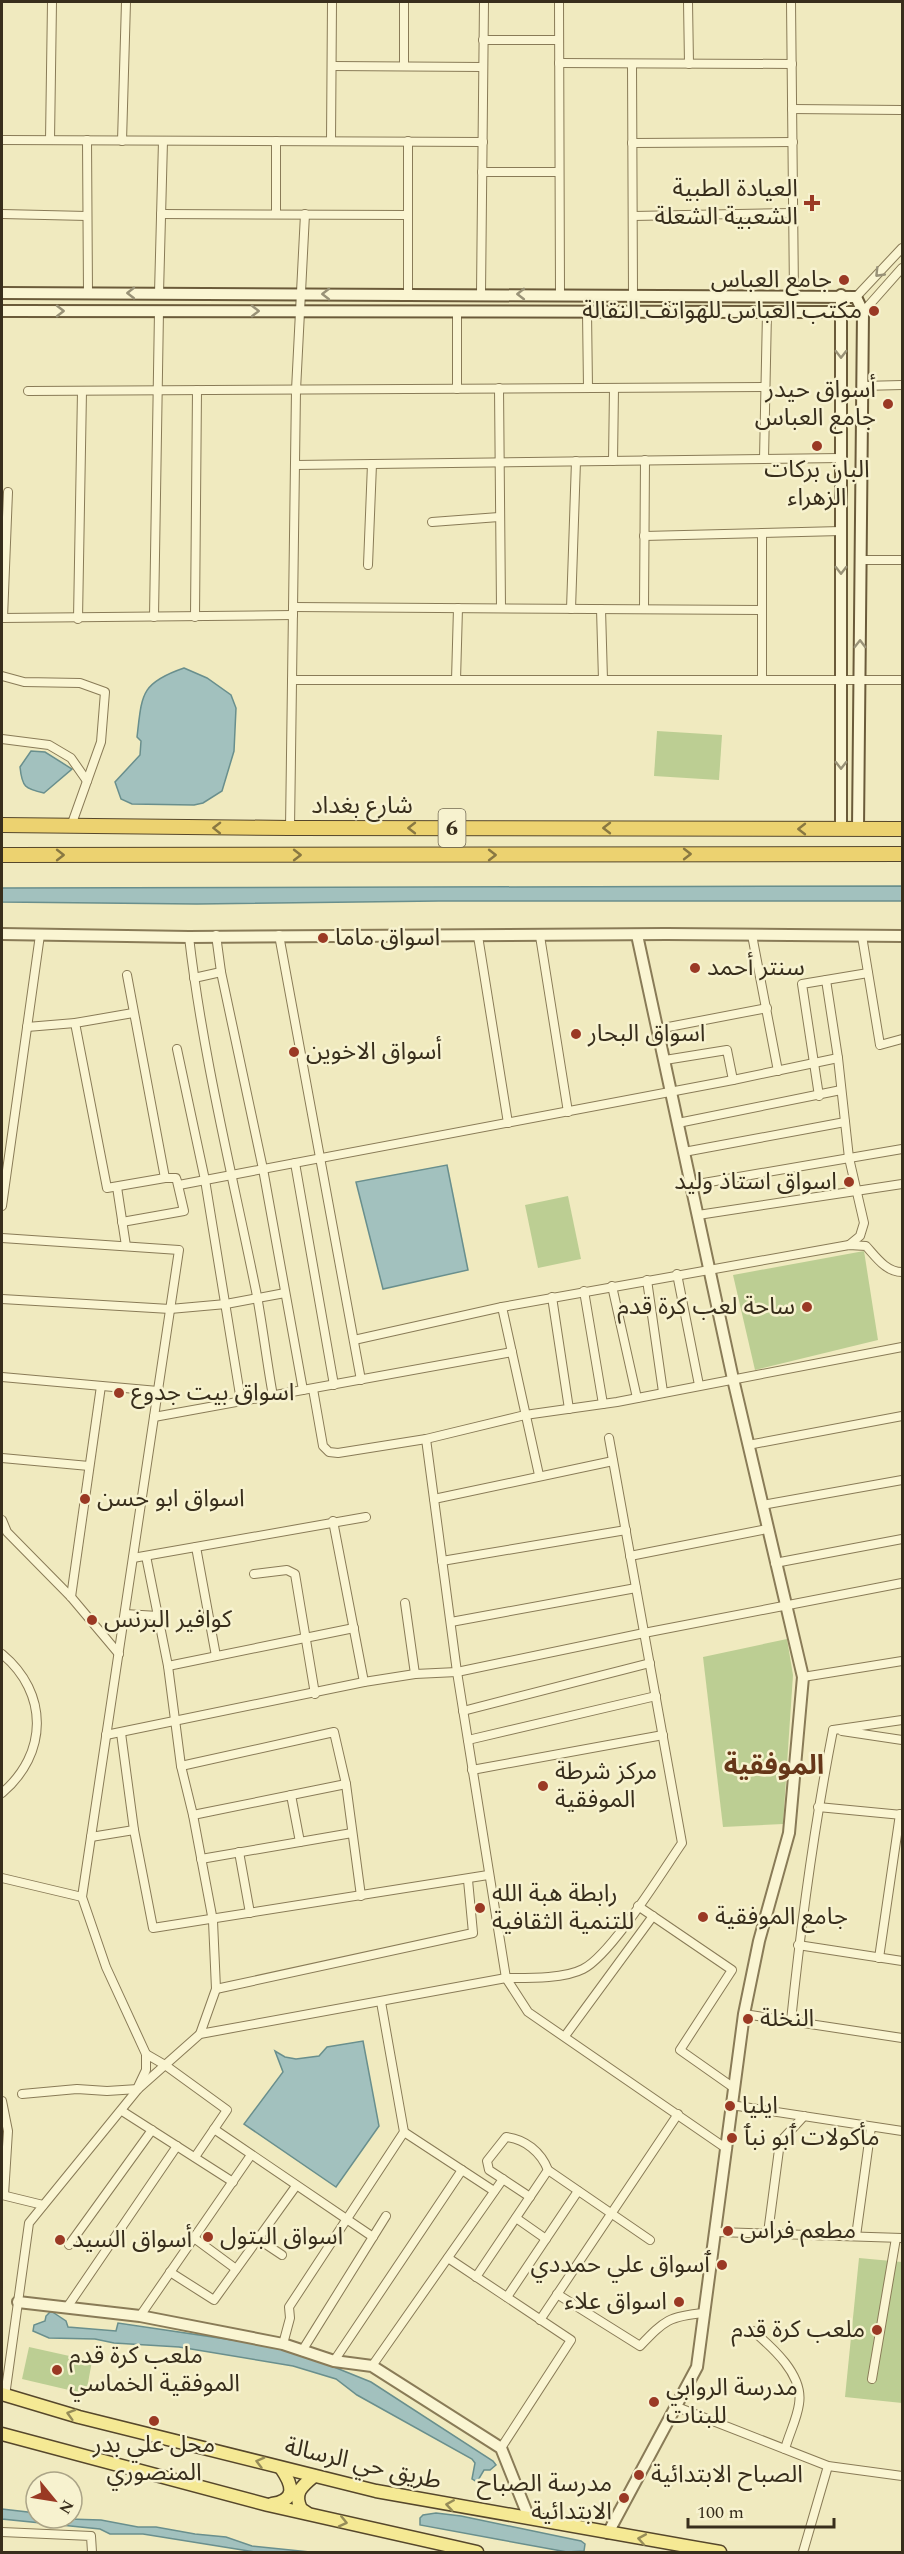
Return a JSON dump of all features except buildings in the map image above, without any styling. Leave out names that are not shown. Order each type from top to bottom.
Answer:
[{"type":"highway","name":"شارع بغداد","points":[[2,825],[903,829]]},
{"type":"highway","name":"شارع بغداد","points":[[2,855],[903,854]]},
{"type":"main road","name":"طريق حي الرسالة","points":[[4,2395],[281,2468],[424,2501],[720,2553]]},
{"type":"main road","points":[[2,2434],[268,2505],[448,2550],[477,2553]]},
{"type":"main road","points":[[268,2505],[280,2503],[290,2495],[291,2481],[281,2468]]},
{"type":"main road","points":[[307,2513],[301,2509],[297,2497],[302,2485],[314,2476]]},
{"type":"street","points":[[50,140],[52,2]]},
{"type":"street","points":[[122,141],[126,2]]},
{"type":"street","points":[[331,141],[332,2]]},
{"type":"street","points":[[404,2],[404,66]]},
{"type":"street","points":[[482,294],[484,2]]},
{"type":"street","points":[[559,2],[560,294]]},
{"type":"street","points":[[688,2],[689,64]]},
{"type":"street","points":[[792,2],[794,295]]},
{"type":"street","points":[[483,40],[559,40]]},
{"type":"street","points":[[559,63],[792,64]]},
{"type":"street","points":[[632,64],[633,295]]},
{"type":"street","points":[[332,66],[483,67]]},
{"type":"street","points":[[792,109],[903,110]]},
{"type":"street","points":[[2,140],[483,142]]},
{"type":"street","points":[[87,140],[88,293]]},
{"type":"street","points":[[159,293],[163,141]]},
{"type":"street","points":[[276,141],[276,214]]},
{"type":"street","points":[[408,141],[408,294]]},
{"type":"street","points":[[632,143],[793,142]]},
{"type":"street","points":[[483,172],[559,172]]},
{"type":"street","points":[[633,216],[793,213]]},
{"type":"street","points":[[2,214],[87,216]]},
{"type":"street","points":[[161,214],[408,215]]},
{"type":"street","points":[[290,828],[296,390],[303,294],[305,214]]},
{"type":"street","points":[[856,297],[903,248]]},
{"type":"street","points":[[2,311],[863,312],[903,268]]},
{"type":"street","points":[[2,293],[841,295],[856,297]]},
{"type":"street","points":[[841,295],[841,829]]},
{"type":"street","points":[[856,297],[863,312],[858,829]]},
{"type":"street","points":[[153,617],[159,311]]},
{"type":"street","points":[[457,312],[457,389]]},
{"type":"street","points":[[587,312],[588,388]]},
{"type":"street","points":[[764,459],[766,312]]},
{"type":"street","points":[[862,386],[903,385]]},
{"type":"street","points":[[28,391],[765,387]]},
{"type":"street","points":[[499,388],[501,608]]},
{"type":"street","points":[[613,461],[614,388]]},
{"type":"street","points":[[195,617],[197,390]]},
{"type":"street","points":[[78,618],[82,391]]},
{"type":"street","points":[[295,465],[841,458]]},
{"type":"street","points":[[644,609],[645,460]]},
{"type":"street","points":[[572,609],[576,461]]},
{"type":"street","points":[[368,565],[372,464]]},
{"type":"street","points":[[8,492],[2,618],[195,617],[293,611],[458,608],[761,610]]},
{"type":"street","points":[[432,522],[499,517]]},
{"type":"street","points":[[644,536],[841,531]]},
{"type":"street","points":[[762,533],[762,680]]},
{"type":"street","points":[[861,560],[903,560]]},
{"type":"street","points":[[456,680],[458,608]]},
{"type":"street","points":[[601,609],[603,680]]},
{"type":"street","points":[[2,676],[24,682],[80,683],[105,692],[101,742],[72,826]]},
{"type":"street","points":[[292,680],[903,680]]},
{"type":"street","points":[[2,739],[49,745],[71,758],[87,781]]},
{"type":"street","points":[[2,934],[189,937],[216,935],[903,936]]},
{"type":"street","points":[[216,935],[221,972],[263,1169],[303,1390]]},
{"type":"street","points":[[279,935],[361,1380]]},
{"type":"street","points":[[608,2533],[697,2367],[717,2232],[744,2014],[759,1941],[789,1833],[803,1677],[796,1639],[785,1607],[748,1445],[637,935]]},
{"type":"street","points":[[752,935],[778,1071]]},
{"type":"street","points":[[2,1206],[40,936]]},
{"type":"street","points":[[478,936],[508,1123]]},
{"type":"street","points":[[540,936],[568,1112]]},
{"type":"street","points":[[862,936],[880,1045],[903,1039]]},
{"type":"street","points":[[189,937],[194,978],[229,1175],[257,1298],[273,1396]]},
{"type":"street","points":[[194,978],[221,972]]},
{"type":"street","points":[[819,1096],[802,984],[868,973]]},
{"type":"street","points":[[127,975],[165,1178]]},
{"type":"street","points":[[826,980],[838,1058],[849,1158],[864,1223],[860,1236],[849,1245]]},
{"type":"street","points":[[658,1029],[767,1008]]},
{"type":"street","points":[[27,1027],[75,1023],[133,1013]]},
{"type":"street","points":[[75,1023],[106,1188],[165,1178],[176,1178],[178,1185],[184,1211],[122,1222]]},
{"type":"street","points":[[177,1048],[205,1180],[241,1401]]},
{"type":"street","points":[[665,1060],[727,1050],[733,1080]]},
{"type":"street","points":[[178,1185],[568,1112],[838,1058]]},
{"type":"street","points":[[678,1123],[841,1090]]},
{"type":"street","points":[[684,1152],[845,1122]]},
{"type":"street","points":[[692,1185],[903,1149]]},
{"type":"street","points":[[295,1163],[334,1385]]},
{"type":"street","points":[[698,1215],[903,1184]]},
{"type":"street","points":[[117,1187],[126,1246]]},
{"type":"street","points":[[2,1238],[179,1250],[82,1897],[106,1967],[146,2054],[146,2070],[138,2089]]},
{"type":"street","points":[[354,1340],[552,1297],[849,1245],[866,1246],[880,1263],[895,1272],[903,1272]]},
{"type":"street","points":[[677,1274],[699,1385]]},
{"type":"street","points":[[647,1280],[663,1392]]},
{"type":"street","points":[[612,1286],[637,1398]]},
{"type":"street","points":[[584,1291],[603,1404]]},
{"type":"street","points":[[2,1299],[170,1309],[226,1305],[285,1293]]},
{"type":"street","points":[[552,1297],[569,1409]]},
{"type":"street","points":[[502,1307],[539,1475]]},
{"type":"street","points":[[313,1389],[323,1446],[329,1452],[338,1453],[426,1439],[525,1415],[637,1398],[903,1347]]},
{"type":"street","points":[[154,1417],[512,1352]]},
{"type":"street","points":[[2,1377],[158,1391]]},
{"type":"street","points":[[71,1597],[101,1386]]},
{"type":"street","points":[[748,1445],[903,1416]]},
{"type":"street","points":[[200,2034],[506,1978],[542,1978],[583,1969],[605,1951],[682,1843],[609,1438]]},
{"type":"street","points":[[426,1439],[472,1770],[506,1978],[528,2012],[727,2149]]},
{"type":"street","points":[[2,1458],[89,1466]]},
{"type":"street","points":[[434,1500],[539,1475],[613,1461]]},
{"type":"street","points":[[762,1505],[903,1480]]},
{"type":"street","points":[[133,1558],[366,1517]]},
{"type":"street","points":[[2,1520],[7,1532],[71,1597],[119,1654]]},
{"type":"street","points":[[333,1521],[364,1682]]},
{"type":"street","points":[[630,1556],[767,1528]]},
{"type":"street","points":[[442,1561],[626,1530]]},
{"type":"street","points":[[775,1563],[903,1539]]},
{"type":"street","points":[[196,1547],[216,1656]]},
{"type":"street","points":[[4,2395],[29,2223],[138,2089],[200,2034],[216,1989],[213,1921],[193,1815],[181,1766],[168,1666],[146,1556]]},
{"type":"street","points":[[254,1574],[287,1570],[295,1574],[315,1694]]},
{"type":"street","points":[[106,1735],[315,1694],[364,1682],[415,1674],[458,1672],[903,1583]]},
{"type":"street","points":[[451,1622],[636,1588]]},
{"type":"street","points":[[405,1603],[415,1674]]},
{"type":"street","points":[[124,1614],[158,1616]]},
{"type":"street","points":[[168,1666],[354,1628]]},
{"type":"street","points":[[2,1654],[27,1682],[37,1715],[35,1738],[28,1761],[16,1779],[2,1792]]},
{"type":"street","points":[[803,1677],[903,1661]]},
{"type":"street","points":[[464,1712],[650,1663]]},
{"type":"street","points":[[468,1740],[656,1696]]},
{"type":"street","points":[[833,1730],[903,1720]]},
{"type":"street","points":[[791,2021],[798,1945],[818,1807],[833,1730]]},
{"type":"street","points":[[833,1730],[903,1740]]},
{"type":"street","points":[[181,1766],[334,1732],[345,1784],[361,1896]]},
{"type":"street","points":[[121,1733],[134,1830],[153,1928],[213,1921],[488,1875]]},
{"type":"street","points":[[472,1770],[663,1735]]},
{"type":"street","points":[[193,1815],[345,1784]]},
{"type":"street","points":[[291,1795],[300,1842]]},
{"type":"street","points":[[818,1807],[901,1815],[879,1958]]},
{"type":"street","points":[[91,1837],[134,1830]]},
{"type":"street","points":[[201,1859],[352,1833]]},
{"type":"street","points":[[239,1852],[250,1913]]},
{"type":"street","points":[[2,1878],[82,1897]]},
{"type":"street","points":[[216,1989],[473,1933],[468,1880]]},
{"type":"street","points":[[638,1906],[732,1970],[680,2050],[734,2088]]},
{"type":"street","points":[[565,2036],[653,1916]]},
{"type":"street","points":[[798,1945],[903,1961]]},
{"type":"street","points":[[283,2344],[290,2318],[289,2307],[345,2218],[404,2132],[381,2002]]},
{"type":"street","points":[[744,2014],[903,2038]]},
{"type":"street","points":[[146,2054],[227,2110],[195,2157]]},
{"type":"street","points":[[22,2094],[138,2089]]},
{"type":"street","points":[[2,2101],[8,2131],[3,2195],[43,2205]]},
{"type":"street","points":[[731,2105],[903,2131]]},
{"type":"street","points":[[122,2111],[233,2182]]},
{"type":"street","points":[[540,2320],[678,2114]]},
{"type":"street","points":[[768,2233],[780,2142],[804,2116]]},
{"type":"street","points":[[856,2236],[871,2127]]},
{"type":"street","points":[[214,2129],[373,2237]]},
{"type":"street","points":[[69,2245],[153,2130]]},
{"type":"street","points":[[404,2132],[494,2192]]},
{"type":"street","points":[[530,2197],[489,2170],[487,2161],[506,2138],[516,2138],[542,2156],[548,2170],[650,2240]]},
{"type":"street","points":[[68,2306],[177,2146]]},
{"type":"street","points":[[140,2316],[251,2155]]},
{"type":"street","points":[[334,2361],[462,2170]]},
{"type":"street","points":[[476,2277],[548,2170]]},
{"type":"street","points":[[372,2366],[503,2179]]},
{"type":"street","points":[[170,2272],[214,2300],[296,2186]]},
{"type":"street","points":[[507,2297],[578,2191]]},
{"type":"street","points":[[302,2352],[386,2216]]},
{"type":"street","points":[[516,2218],[546,2239]]},
{"type":"street","points":[[717,2232],[899,2238],[873,2379]]},
{"type":"street","points":[[194,2238],[236,2269]]},
{"type":"street","points":[[258,2239],[282,2255]]},
{"type":"street","points":[[448,2258],[571,2340],[501,2448]]},
{"type":"street","points":[[557,2294],[640,2346],[660,2325],[678,2315],[705,2313]]},
{"type":"street","points":[[18,2302],[140,2316],[283,2344],[334,2361],[372,2366],[501,2448],[529,2518]]},
{"type":"street","points":[[753,2331],[772,2348],[791,2372],[797,2386],[799,2402],[785,2449]]},
{"type":"street","points":[[2,2350],[12,2344]]},
{"type":"street","points":[[677,2407],[828,2466],[903,2476]]},
{"type":"street","points":[[803,2553],[828,2466]]},
{"type":"street","points":[[2,2532],[91,2536],[92,2553]]},
{"type":"green space","points":[[657,731],[722,735],[719,780],[654,776]]},
{"type":"green space","points":[[568,1196],[581,1259],[538,1268],[525,1205]]},
{"type":"green space","name":"ساحة لعب كرة قدم","points":[[864,1251],[878,1340],[755,1370],[733,1275]]},
{"type":"green space","points":[[787,1639],[793,1675],[783,1824],[723,1827],[703,1657]]},
{"type":"green space","name":"ملعب كرة قدم","points":[[859,2258],[902,2262],[902,2403],[845,2397]]},
{"type":"green space","name":"ملعب كرة قدم الموفقية الخماسي","points":[[29,2347],[92,2361],[86,2394],[22,2379]]},
{"type":"water","points":[[184,668],[207,678],[231,695],[236,708],[234,751],[222,791],[203,803],[194,805],[132,804],[121,799],[115,782],[140,755],[141,741],[137,737],[142,701],[151,685]]},
{"type":"water","points":[[31,751],[45,752],[72,769],[44,793],[33,790],[23,783],[20,767]]},
{"type":"water","points":[[902,886],[902,901],[439,901],[197,904],[2,902],[2,888]]},
{"type":"water","points":[[447,1165],[468,1270],[383,1289],[356,1182]]},
{"type":"water","points":[[363,2041],[379,2126],[336,2187],[244,2124],[283,2072],[275,2051],[285,2057],[296,2059],[319,2056],[327,2047]]},
{"type":"water","points":[[51,2311],[66,2321],[68,2327],[116,2331],[118,2323],[267,2345],[324,2363],[371,2382],[496,2465],[490,2470],[484,2470],[477,2482],[472,2479],[475,2463],[472,2459],[357,2395],[336,2379],[293,2366],[179,2347],[114,2343],[95,2339],[49,2338],[33,2331],[34,2325],[45,2321]]},
{"type":"water","points":[[2,2509],[24,2512],[24,2521],[2,2519]]},
{"type":"water","points":[[436,2513],[581,2541],[585,2544],[584,2551],[567,2552],[420,2525],[420,2518],[423,2515]]},
{"type":"water","points":[[84,2519],[226,2537],[252,2546],[310,2552],[255,2552],[143,2534],[110,2534],[100,2529],[84,2527]]},
{"type":"place","name":"العيادة الطبية الشعبية الشعلة","points":[[812,203]]},
{"type":"place","name":"جامع العباس","points":[[844,280]]},
{"type":"place","name":"مكتب العباس للهواتف النقالة","points":[[874,311]]},
{"type":"place","name":"أسواق حيدر جامع العباس","points":[[888,404]]},
{"type":"place","name":"البان بركات الزهراء","points":[[817,446]]},
{"type":"place","name":"اسواق ماما","points":[[323,938]]},
{"type":"place","name":"سنتر أحمد","points":[[695,968]]},
{"type":"place","name":"اسواق البحار","points":[[576,1034]]},
{"type":"place","name":"أسواق الاخوين","points":[[294,1052]]},
{"type":"place","name":"اسواق استاذ وليد","points":[[849,1182]]},
{"type":"place","name":"ساحة لعب كرة قدم","points":[[807,1307]]},
{"type":"place","name":"اسواق بيت جدوع","points":[[119,1393]]},
{"type":"place","name":"اسواق ابو حسن","points":[[85,1499]]},
{"type":"place","name":"كوافير البرنس","points":[[92,1620]]},
{"type":"place","name":"مركز شرطة الموفقية","points":[[543,1786]]},
{"type":"place","name":"رابطة هبة الله للتنمية الثقافية","points":[[480,1908]]},
{"type":"place","name":"جامع الموفقية","points":[[703,1917]]},
{"type":"place","name":"النخلة","points":[[748,2019]]},
{"type":"place","name":"ايليا","points":[[730,2106]]},
{"type":"place","name":"مأكولات ٲبو نبٲ","points":[[732,2138]]},
{"type":"place","name":"مطعم فراس","points":[[728,2231]]},
{"type":"place","name":"اسواق البتول","points":[[208,2237]]},
{"type":"place","name":"أسواق السيد","points":[[60,2240]]},
{"type":"place","name":"ٲسواق علي حمددي","points":[[722,2265]]},
{"type":"place","name":"اسواق علاء","points":[[679,2302]]},
{"type":"place","name":"ملعب كرة قدم","points":[[877,2330]]},
{"type":"place","name":"ملعب كرة قدم الموفقية الخماسي","points":[[57,2370]]},
{"type":"place","name":"مدرسة الروابي للبنات","points":[[654,2402]]},
{"type":"place","name":"محل علي بدر المنصوري","points":[[154,2421]]},
{"type":"place","name":"الصباح الابتدائية","points":[[639,2475]]},
{"type":"place","name":"مدرسة الصباح الابتدائية","points":[[624,2498]]},
{"type":"district","name":"الموفقية","points":[[774,1766]]}]
